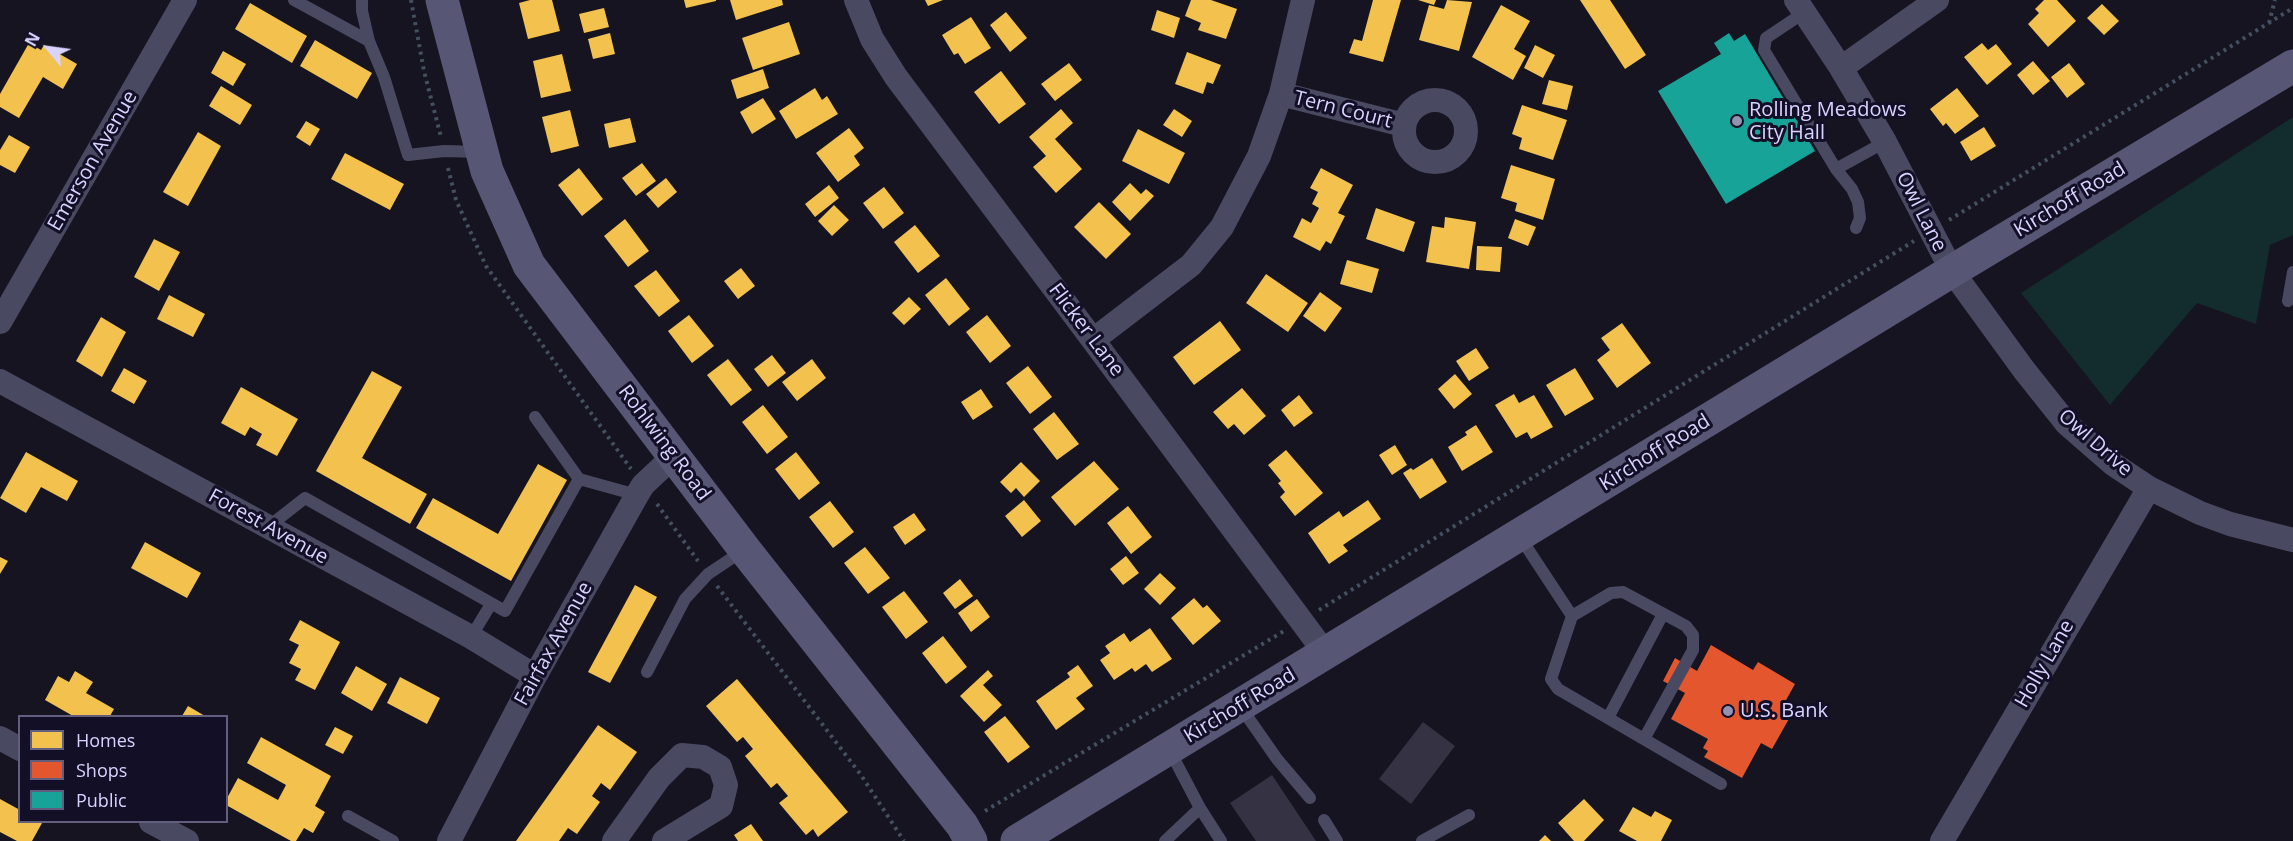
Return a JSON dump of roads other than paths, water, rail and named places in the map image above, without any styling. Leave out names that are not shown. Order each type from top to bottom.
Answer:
[{"type":"main road","name":"Rohlwing Road","points":[[442,0],[482,152],[495,189],[529,265],[745,550],[962,825],[971,841]]},
{"type":"main road","name":"Kirchoff Road","points":[[1017,841],[1952,271],[2293,66]]},
{"type":"street","name":"Emerson Avenue","points":[[0,322],[185,0]]},
{"type":"street","name":"Flicker Lane","points":[[856,0],[872,39],[896,77],[1326,654]]},
{"type":"street","points":[[1094,340],[1191,265],[1222,227],[1259,156],[1281,94],[1303,0]]},
{"type":"street","points":[[1841,68],[1937,0]]},
{"type":"street","name":"Owl Lane","points":[[1800,6],[1841,68],[1885,142],[1952,271]]},
{"type":"street","name":"Tern Court","points":[[1281,94],[1404,125]]},
{"type":"street","name":"Owl Drive","points":[[1952,271],[2024,370],[2067,424],[2113,464],[2149,488],[2200,513],[2240,527],[2293,540]]},
{"type":"street","name":"Forest Avenue","points":[[0,381],[471,637],[535,676]]},
{"type":"street","name":"Fairfax Avenue","points":[[449,841],[535,676],[637,495],[643,486],[674,456]]},
{"type":"street","name":"Holly Lane","points":[[1942,841],[2149,488]]},
{"type":"street","points":[[0,738],[18,747]]},
{"type":"street","points":[[614,841],[659,778],[682,754],[703,758],[720,767],[726,785],[721,806],[664,841]]},
{"type":"street","points":[[153,823],[187,841]]},
{"type":"lane","points":[[294,0],[369,41]]},
{"type":"lane","points":[[362,0],[362,11],[369,41],[384,77],[408,155],[444,151],[482,152]]},
{"type":"lane","points":[[1800,6],[1766,38],[1764,50],[1836,169],[1852,189],[1858,202],[1860,218],[1856,228]]},
{"type":"lane","points":[[1836,169],[1885,142]]},
{"type":"lane","points":[[2288,301],[2293,272]]},
{"type":"lane","points":[[535,417],[579,479],[637,495]]},
{"type":"lane","points":[[268,527],[305,498],[505,611],[579,479]]},
{"type":"lane","points":[[1519,536],[1572,616]]},
{"type":"lane","points":[[647,672],[685,599],[708,574],[745,550]]},
{"type":"lane","points":[[1644,739],[1692,650],[1693,635],[1686,626],[1623,592],[1611,593],[1572,616],[1551,679],[1558,689],[1721,784]]},
{"type":"lane","points":[[471,637],[491,604]]},
{"type":"lane","points":[[1608,718],[1663,614]]},
{"type":"lane","points":[[1240,706],[1277,759],[1310,798]]},
{"type":"lane","points":[[1169,749],[1200,808],[1221,841]]},
{"type":"lane","points":[[1165,841],[1200,808]]},
{"type":"lane","points":[[1422,841],[1469,815]]},
{"type":"lane","points":[[348,816],[393,841]]},
{"type":"lane","points":[[1324,820],[1337,841]]},
{"type":"place","name":"Rolling Meadows City Hall","points":[[1737,121]]},
{"type":"place","name":"U.S. Bank","points":[[1728,711]]}]
